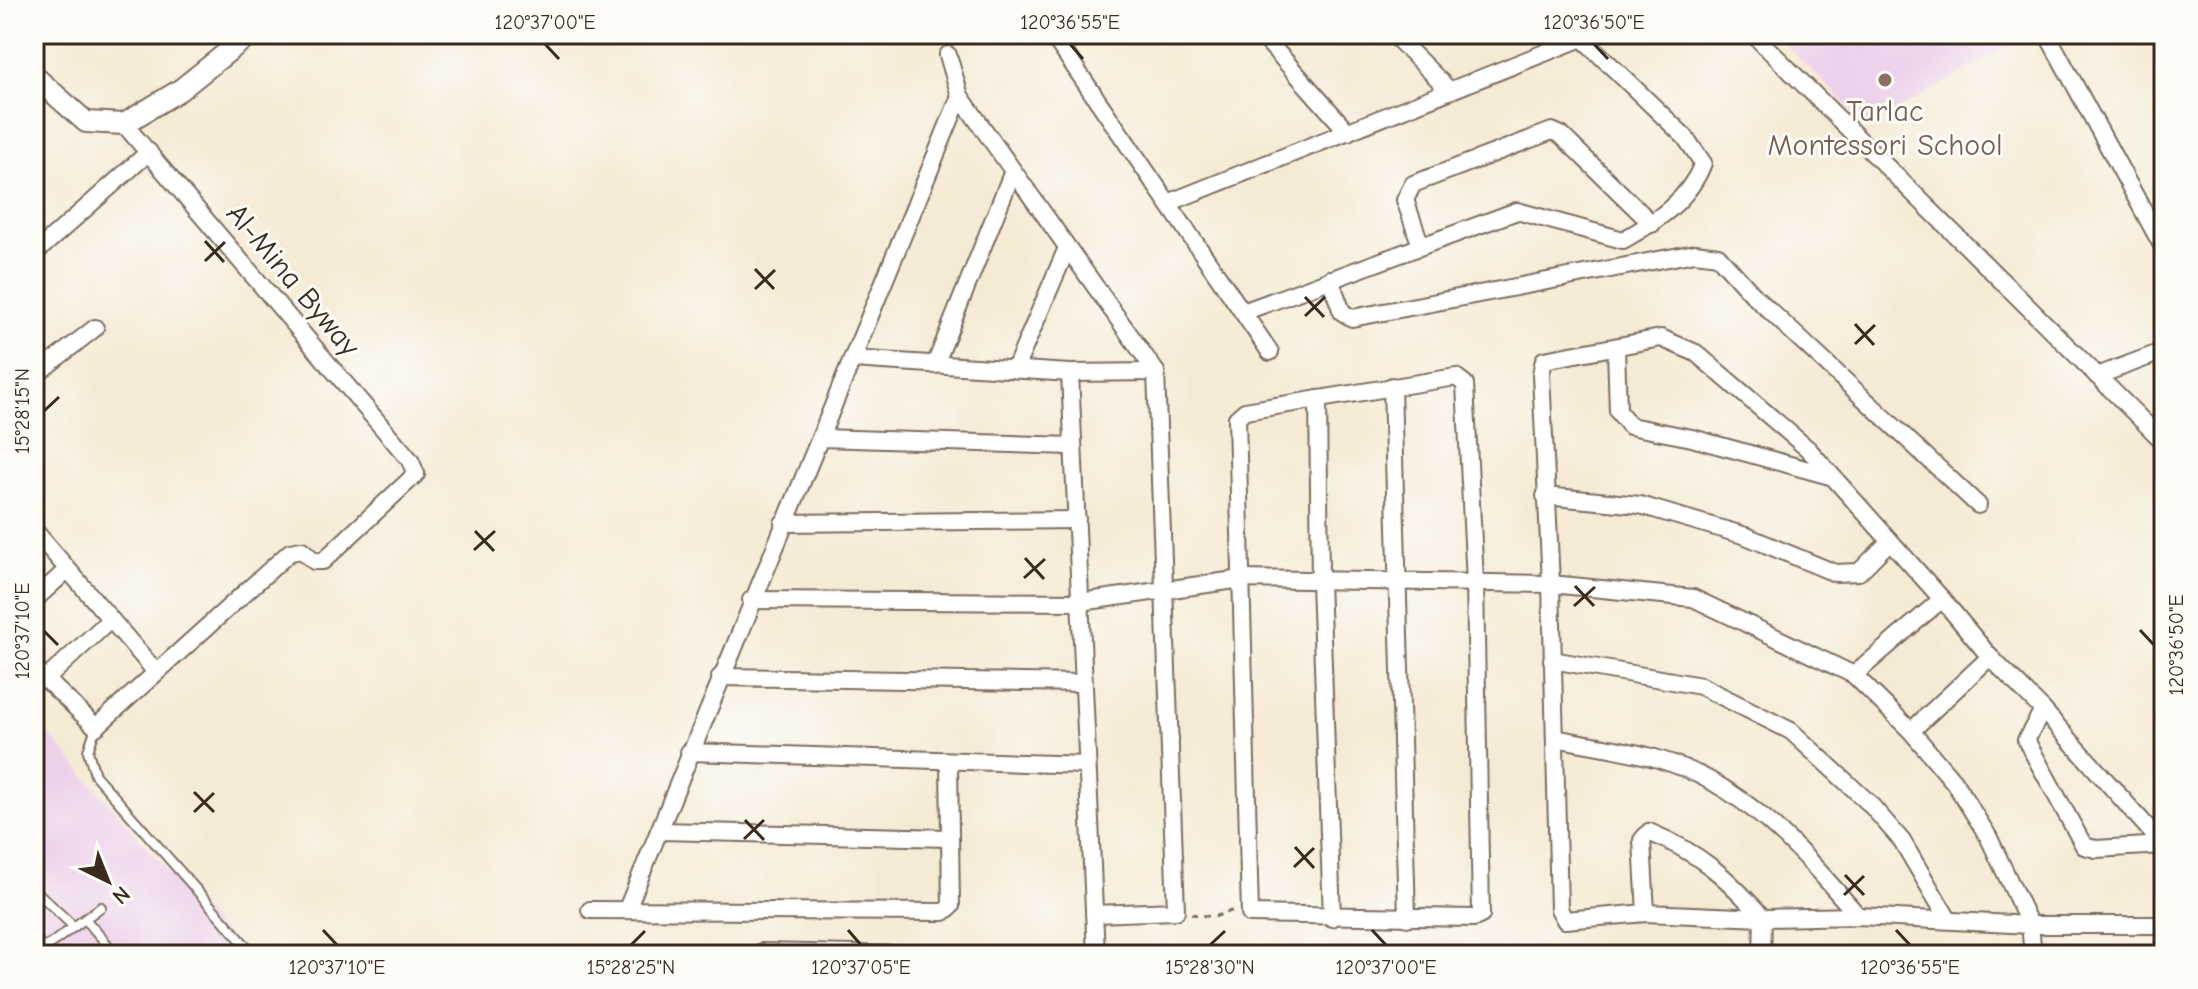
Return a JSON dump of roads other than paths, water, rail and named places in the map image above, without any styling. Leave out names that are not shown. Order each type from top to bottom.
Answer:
[{"type":"street","points":[[34,76],[86,122],[124,124],[180,90],[250,34]]},
{"type":"street","points":[[1052,34],[1270,352]]},
{"type":"street","points":[[1261,34],[1348,132]]},
{"type":"street","points":[[1393,34],[1450,91]]},
{"type":"street","points":[[1753,34],[2164,442]]},
{"type":"street","points":[[2047,34],[2164,249]]},
{"type":"street","points":[[1168,203],[1580,36],[1685,137],[1703,163],[1694,186],[1652,224],[1623,240],[1517,211],[1243,312]]},
{"type":"street","points":[[948,55],[960,96],[1156,372],[1176,911],[1094,914]]},
{"type":"street","points":[[627,909],[960,96]]},
{"type":"street","name":"Al-Mina Byway","points":[[124,124],[410,460],[416,474],[323,561],[314,561],[302,550],[290,552],[156,672]]},
{"type":"street","points":[[1421,246],[1405,200],[1413,184],[1552,131],[1561,135],[1652,224]]},
{"type":"street","points":[[34,254],[149,152]]},
{"type":"street","points":[[935,365],[1013,171]]},
{"type":"street","points":[[1623,240],[1632,265]]},
{"type":"street","points":[[1015,369],[1067,248]]},
{"type":"street","points":[[1330,279],[1342,312],[1352,318],[1695,253],[1718,256],[1755,297],[1978,505]]},
{"type":"street","points":[[34,376],[95,328]]},
{"type":"street","points":[[2164,845],[2043,710],[1990,657],[1808,449],[1696,353],[1661,338],[1544,360],[1541,374],[1551,584],[1560,915],[1565,920],[1646,913],[1763,918],[1858,916],[2030,925],[2164,925]]},
{"type":"street","points":[[1616,348],[1618,411],[1630,426],[1692,438],[1832,477]]},
{"type":"street","points":[[2097,376],[2164,351]]},
{"type":"street","points":[[852,359],[1070,373],[1156,372]]},
{"type":"street","points":[[1070,373],[1096,955]]},
{"type":"street","points":[[1456,377],[1465,384],[1475,582],[1483,908],[1481,915],[1474,918],[1332,918],[1250,914],[1237,418],[1245,411],[1392,386],[1456,377]]},
{"type":"street","points":[[1392,386],[1407,918]]},
{"type":"street","points":[[1318,399],[1320,581],[1332,918]]},
{"type":"street","points":[[821,438],[1073,446]]},
{"type":"street","points":[[1545,496],[1640,505],[1746,536],[1835,573],[1859,572],[1890,541]]},
{"type":"street","points":[[783,523],[1077,520]]},
{"type":"street","points":[[34,530],[156,672],[96,727],[39,674],[110,620]]},
{"type":"street","points":[[34,600],[67,570]]},
{"type":"street","points":[[751,600],[1081,602],[1242,579],[1396,579],[1551,584],[1693,598],[1854,675],[1911,731],[1954,782],[1988,836],[2030,925],[2033,955]]},
{"type":"street","points":[[1854,675],[1942,599]]},
{"type":"street","points":[[1911,731],[1990,657]]},
{"type":"street","points":[[1552,660],[1691,683],[1791,731],[1869,803],[1902,841],[1948,919]]},
{"type":"street","points":[[720,677],[1084,683]]},
{"type":"street","points":[[2043,710],[2026,740],[2084,846],[2096,849],[2164,845]]},
{"type":"street","points":[[1555,738],[1660,759],[1712,782],[1760,813],[1791,840],[1858,916]]},
{"type":"street","points":[[689,752],[949,763],[1086,765]]},
{"type":"street","points":[[590,910],[944,912],[951,906],[949,763]]},
{"type":"street","points":[[661,831],[949,838]]},
{"type":"street","points":[[1646,913],[1642,840],[1649,832],[1684,846],[1726,876],[1763,918],[1762,955]]},
{"type":"street","points":[[761,952],[902,955]]},
{"type":"lane","points":[[96,727],[88,751],[95,775],[254,955]]},
{"type":"lane","points":[[34,889],[74,927]]},
{"type":"lane","points":[[34,948],[49,945],[101,907]]},
{"type":"lane","points":[[85,919],[107,944]]},
{"type":"place","name":"Tarlac Montessori School","points":[[1885,80]]}]
